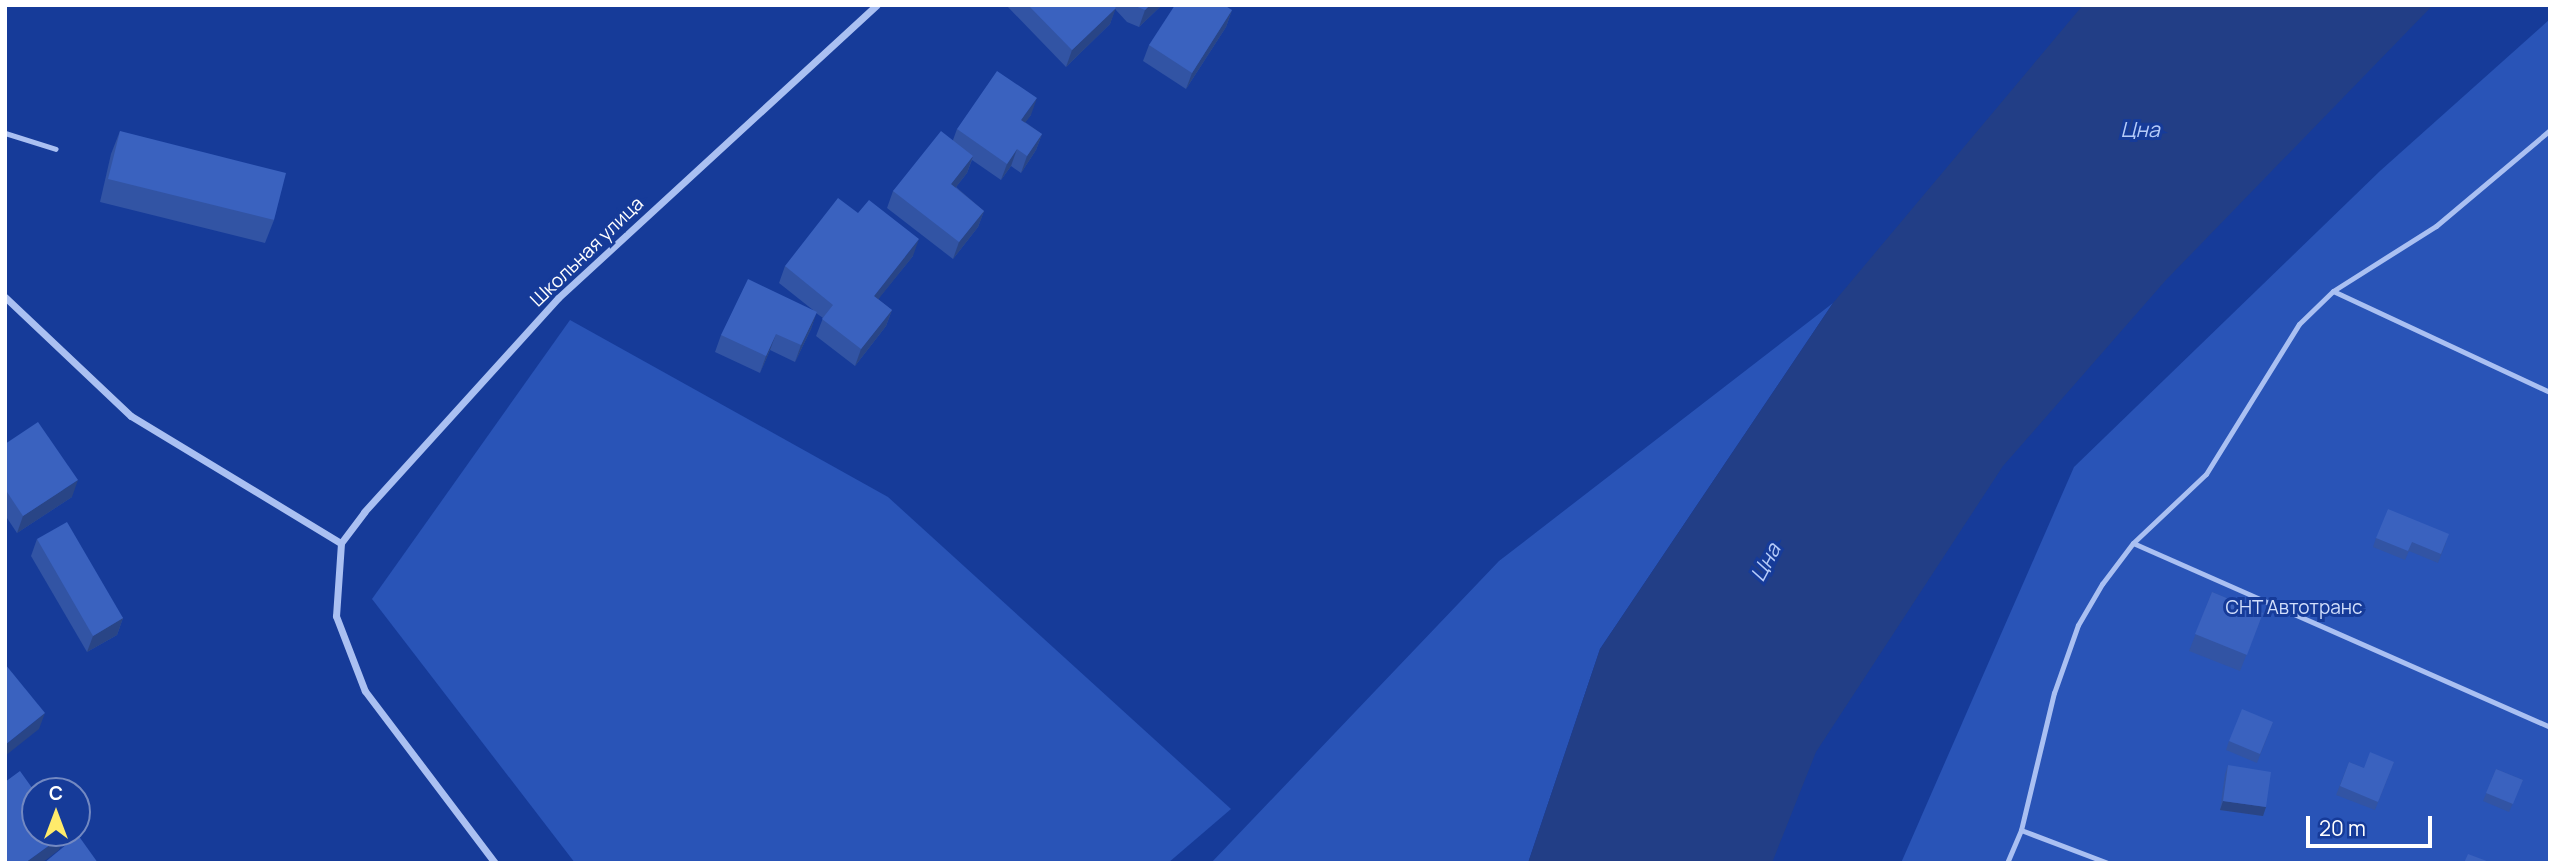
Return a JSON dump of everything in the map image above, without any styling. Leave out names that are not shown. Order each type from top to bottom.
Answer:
[{"type":"street","name":"Школьная улица","points":[[341,543],[364,512],[558,298],[877,5]]},
{"type":"street","points":[[5,297],[131,416],[341,543],[336,616],[365,691],[495,863]]},
{"type":"lane","points":[[2007,863],[2021,830],[2054,693],[2078,625],[2133,542],[2206,474],[2299,324],[2333,291],[2436,226],[2550,130]]},
{"type":"lane","points":[[5,133],[56,149]]},
{"type":"lane","points":[[2333,291],[2550,392]]},
{"type":"lane","points":[[2133,542],[2550,727]]},
{"type":"lane","points":[[2021,830],[2108,863]]},
{"type":"green space","name":"СНТ Автотранс","points":[[2550,19],[2550,863],[1901,863],[2074,467],[2380,171]]},
{"type":"green space","points":[[1833,303],[1600,649],[1528,863],[1211,863],[1499,561]]},
{"type":"green space","points":[[570,320],[888,497],[1231,809],[1168,863],[575,863],[372,599]]},
{"type":"water","name":"Цна","points":[[2083,5],[2433,5],[2166,280],[2003,466],[1816,752],[1772,863],[1528,863],[1600,649],[1833,303]]},
{"type":"building","points":[[1028,5],[1113,5],[1116,8],[1072,50]]},
{"type":"building","points":[[1133,5],[1150,5],[1145,10]]},
{"type":"building","points":[[1175,5],[1224,5],[1232,10],[1192,73],[1149,45]]},
{"type":"building","points":[[997,71],[1037,98],[1021,120],[1042,134],[1027,156],[1017,149],[1007,164],[957,129]]},
{"type":"building","points":[[120,131],[286,173],[274,220],[108,179]]},
{"type":"building","points":[[941,131],[973,156],[951,184],[984,211],[959,242],[893,191]]},
{"type":"building","points":[[838,198],[858,213],[869,200],[919,239],[874,296],[892,310],[861,349],[822,319],[833,305],[785,266]]},
{"type":"building","points":[[748,279],[817,312],[801,345],[776,334],[766,356],[721,335]]},
{"type":"building","points":[[38,422],[78,480],[23,516],[5,489],[5,444]]},
{"type":"building","points":[[2388,509],[2449,534],[2441,554],[2412,542],[2408,551],[2376,538]]},
{"type":"building","points":[[67,522],[123,618],[93,636],[37,539]]},
{"type":"building","points":[[2212,592],[2263,613],[2247,655],[2195,634]]},
{"type":"building","points":[[5,664],[45,713],[5,745]]},
{"type":"building","points":[[2242,709],[2273,722],[2260,754],[2229,741]]},
{"type":"building","points":[[2370,752],[2394,762],[2378,802],[2340,786],[2349,762],[2364,768]]},
{"type":"building","points":[[2228,765],[2271,772],[2266,807],[2223,801]]},
{"type":"building","points":[[2496,769],[2523,780],[2513,804],[2486,793]]},
{"type":"building","points":[[20,771],[24,777],[21,777],[21,847],[47,847],[25,863],[8,863],[5,859],[5,782]]},
{"type":"building","points":[[63,847],[87,847],[98,863],[44,863]]},
{"type":"building","points":[[2468,854],[2492,863],[2464,863]]}]
